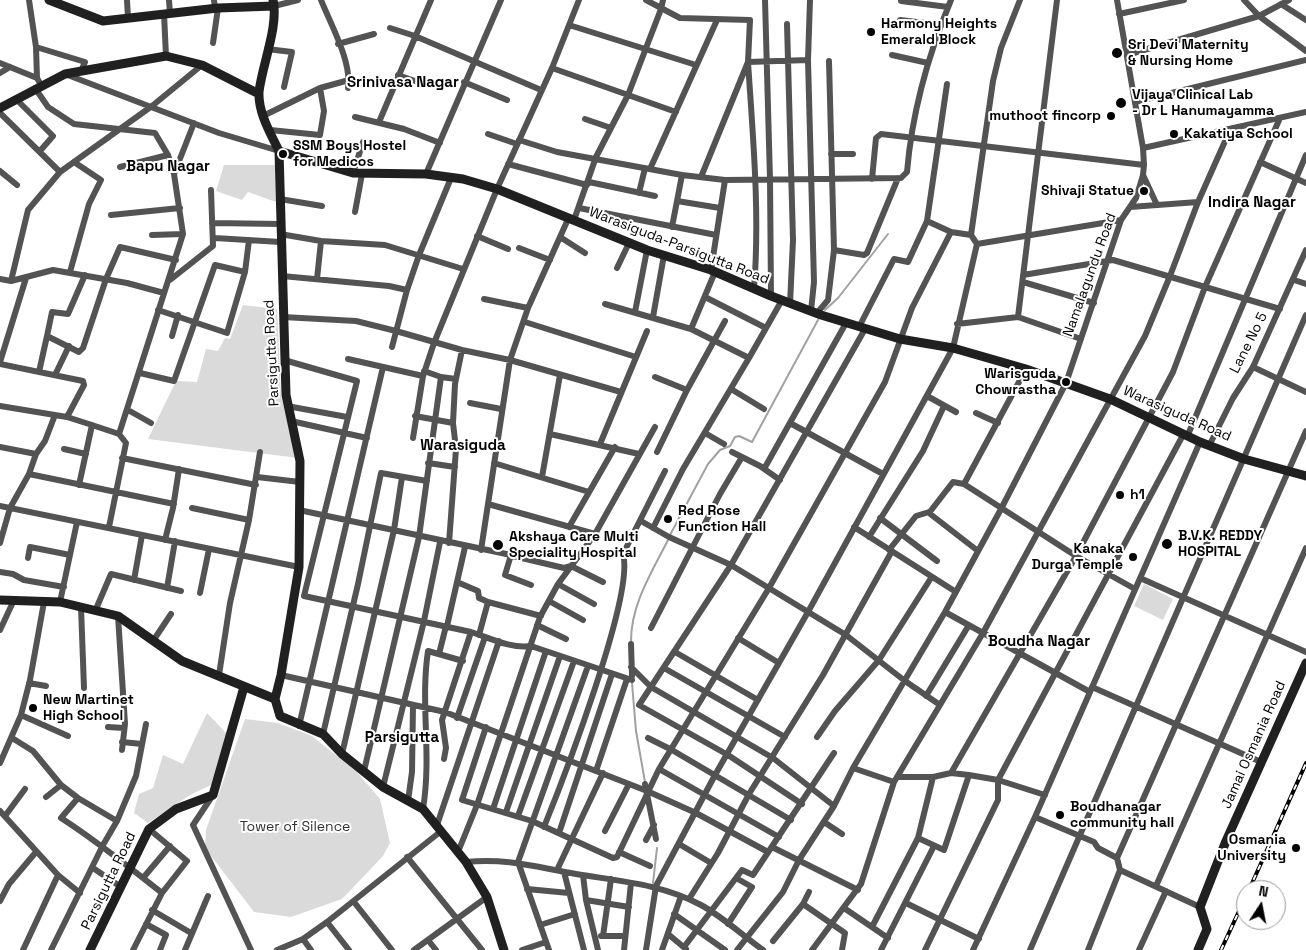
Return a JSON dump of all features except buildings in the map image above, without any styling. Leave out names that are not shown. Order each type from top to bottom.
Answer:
[{"type":"street","points":[[29,0],[36,47],[38,84],[48,107],[74,124],[155,133],[168,155],[174,174],[183,234],[119,434]]},
{"type":"street","points":[[49,0],[72,4],[103,21],[167,14],[215,6],[298,0]]},
{"type":"street","points":[[127,0],[128,18]]},
{"type":"street","points":[[166,56],[169,0]]},
{"type":"street","points":[[322,0],[349,80],[348,88]]},
{"type":"street","points":[[379,122],[431,0]]},
{"type":"street","points":[[426,174],[464,82],[501,0]]},
{"type":"street","points":[[413,438],[423,374],[434,343],[497,189],[552,68],[580,0]]},
{"type":"street","points":[[646,0],[680,18],[750,20],[748,62],[756,180],[757,248],[754,288]]},
{"type":"street","points":[[480,550],[510,360],[525,322],[528,308],[558,240],[579,208],[596,157],[628,95],[663,0]]},
{"type":"street","points":[[765,0],[771,296]]},
{"type":"street","points":[[810,0],[808,60],[814,312]]},
{"type":"street","points":[[488,134],[557,152],[596,157],[682,175],[725,180],[898,178],[908,172],[910,138],[922,82],[951,0]]},
{"type":"street","points":[[646,950],[656,886],[696,814],[715,775],[808,612],[953,348],[977,244],[972,236],[993,81],[1001,48],[1020,0]]},
{"type":"street","points":[[1018,317],[1056,0]]},
{"type":"street","name":"Namalagundu Road","points":[[737,950],[783,892],[799,860],[834,806],[853,768],[905,682],[978,552],[1066,383],[1121,220],[1136,198],[1143,175],[1143,148],[1117,0]]},
{"type":"street","points":[[1120,14],[1184,0]]},
{"type":"street","points":[[1244,0],[1259,16],[1306,51]]},
{"type":"street","points":[[1127,55],[1259,16],[1290,0]]},
{"type":"street","points":[[901,1],[948,7]]},
{"type":"street","points":[[274,3],[259,94],[263,116],[279,151]]},
{"type":"street","points":[[1281,4],[1306,20]]},
{"type":"street","points":[[213,43],[215,6]]},
{"type":"street","points":[[639,193],[648,168],[676,112],[717,20]]},
{"type":"street","points":[[900,20],[942,25]]},
{"type":"street","points":[[653,528],[766,328],[786,302],[793,240],[788,24]]},
{"type":"street","points":[[569,25],[696,65]]},
{"type":"street","points":[[390,28],[415,36],[541,90]]},
{"type":"street","points":[[338,44],[374,34]]},
{"type":"street","points":[[36,47],[85,62],[82,69]]},
{"type":"street","points":[[267,49],[292,52],[284,88]]},
{"type":"street","points":[[892,55],[928,62]]},
{"type":"street","points":[[0,108],[38,84],[66,74],[82,69],[166,56],[202,66],[259,94]]},
{"type":"street","points":[[748,62],[808,60]]},
{"type":"street","points":[[1135,102],[1306,60]]},
{"type":"street","points":[[701,177],[748,62]]},
{"type":"street","points":[[814,312],[828,300],[834,250],[829,62]]},
{"type":"street","points":[[0,63],[38,84]]},
{"type":"street","points":[[11,281],[28,210],[60,172],[152,106],[202,66]]},
{"type":"street","points":[[0,73],[10,67]]},
{"type":"street","points":[[552,68],[676,112]]},
{"type":"street","points":[[66,74],[219,133],[279,151]]},
{"type":"street","points":[[398,75],[426,84]]},
{"type":"street","points":[[263,116],[320,88],[349,80]]},
{"type":"street","points":[[464,82],[507,100]]},
{"type":"street","points":[[802,804],[761,775],[639,705],[731,565],[807,433],[862,328],[894,259],[908,262],[926,221],[947,84]]},
{"type":"street","points":[[270,130],[320,135],[324,111],[320,88]]},
{"type":"street","points":[[16,99],[53,136],[40,151]]},
{"type":"street","points":[[1143,148],[1306,112]]},
{"type":"street","points":[[0,113],[60,172]]},
{"type":"street","points":[[355,117],[404,128],[440,143]]},
{"type":"street","points":[[951,773],[1076,556],[1173,372],[1204,288],[1280,118]]},
{"type":"street","points":[[585,119],[611,128]]},
{"type":"street","points":[[174,174],[194,123]]},
{"type":"street","points":[[812,950],[858,890],[896,780],[983,633],[1144,336],[1170,276],[1198,202],[1230,130]]},
{"type":"street","points":[[872,179],[877,136],[881,134],[985,148],[1144,165]]},
{"type":"street","points":[[355,212],[363,142]]},
{"type":"street","name":"Warasiguda-Parsigutta Road","points":[[279,151],[358,174],[426,174],[497,189],[646,250],[713,271],[786,302],[846,323],[900,339],[953,348],[1026,368],[1066,383]]},
{"type":"street","name":"Parsigutta Road","points":[[275,699],[281,675],[299,567],[300,482],[300,461],[288,406],[284,360],[279,151]]},
{"type":"street","points":[[831,154],[853,154]]},
{"type":"street","points":[[120,167],[168,155]]},
{"type":"street","points":[[925,950],[998,800],[998,780],[1054,673],[1185,436],[1306,156]]},
{"type":"street","points":[[70,272],[89,204],[101,180],[74,162]]},
{"type":"street","points":[[1260,162],[1306,183]]},
{"type":"street","points":[[508,164],[588,184],[654,196]]},
{"type":"street","points":[[0,171],[17,185]]},
{"type":"street","points":[[672,227],[682,175]]},
{"type":"street","points":[[1143,175],[1157,205]]},
{"type":"street","points":[[392,347],[407,290],[419,255],[451,178]]},
{"type":"street","points":[[834,250],[864,255],[867,253],[898,178]]},
{"type":"street","points":[[692,329],[705,298],[713,271],[716,235],[725,180]]},
{"type":"street","points":[[169,280],[213,246],[215,238],[212,223],[211,190]]},
{"type":"street","points":[[280,198],[322,206]]},
{"type":"street","points":[[677,201],[720,208]]},
{"type":"street","points":[[1130,207],[1198,202]]},
{"type":"street","points":[[111,215],[180,208]]},
{"type":"street","points":[[579,208],[716,235]]},
{"type":"street","points":[[977,244],[1121,220]]},
{"type":"street","points":[[926,221],[951,232],[972,236]]},
{"type":"street","points":[[212,223],[280,224]]},
{"type":"street","points":[[486,727],[467,778],[462,800],[532,821],[613,858],[617,857],[646,788],[672,750],[705,691],[769,588],[885,382],[912,308],[951,232]]},
{"type":"street","points":[[152,235],[183,234]]},
{"type":"street","points":[[477,236],[508,249]]},
{"type":"street","points":[[215,238],[248,240],[280,238],[385,245],[464,269]]},
{"type":"street","points":[[158,310],[227,333],[245,272],[248,240]]},
{"type":"street","points":[[558,240],[585,253]]},
{"type":"street","points":[[317,279],[321,242]]},
{"type":"street","points":[[617,268],[628,243]]},
{"type":"street","points":[[47,336],[78,352],[82,348],[106,279],[121,247],[176,260]]},
{"type":"street","points":[[519,248],[550,260]]},
{"type":"street","points":[[635,312],[646,250]]},
{"type":"street","name":"Lane No 5","points":[[1209,446],[1233,398],[1253,367],[1306,250]]},
{"type":"street","points":[[653,317],[664,255]]},
{"type":"street","points":[[1023,278],[1109,260],[1170,276],[1204,288],[1244,297],[1280,309]]},
{"type":"street","points":[[140,373],[174,381],[215,265],[245,272]]},
{"type":"street","points":[[0,279],[11,281],[54,270],[106,279],[164,293]]},
{"type":"street","points":[[39,372],[52,312],[68,314],[85,275]]},
{"type":"street","points":[[282,276],[389,286],[407,290]]},
{"type":"street","points":[[26,278],[0,363],[84,383],[67,417]]},
{"type":"street","points":[[1023,278],[1094,303]]},
{"type":"street","points":[[1294,280],[1306,284]]},
{"type":"street","points":[[705,298],[766,328]]},
{"type":"street","points":[[484,299],[528,308]]},
{"type":"street","points":[[604,304],[692,329],[749,358]]},
{"type":"street","points":[[1030,950],[1306,315]]},
{"type":"street","points":[[172,336],[178,316]]},
{"type":"street","points":[[957,324],[1018,317],[1081,339]]},
{"type":"street","points":[[283,318],[356,322],[396,331],[462,350],[510,360],[621,392]]},
{"type":"street","points":[[658,452],[687,390],[725,321]]},
{"type":"street","points":[[525,322],[636,357]]},
{"type":"street","points":[[764,469],[846,323]]},
{"type":"street","points":[[600,444],[647,331]]},
{"type":"street","points":[[55,375],[69,346]]},
{"type":"street","points":[[449,543],[456,449],[453,423],[456,379],[462,350]]},
{"type":"street","points":[[348,359],[456,379]]},
{"type":"street","points":[[284,360],[357,381],[304,596],[447,626],[521,647],[531,646],[630,679]]},
{"type":"street","points":[[299,726],[384,367]]},
{"type":"street","points":[[1253,367],[1277,380],[1306,392]]},
{"type":"street","points":[[964,484],[1026,368]]},
{"type":"street","points":[[542,477],[560,375]]},
{"type":"street","points":[[655,376],[687,390]]},
{"type":"street","points":[[364,771],[419,537],[441,377]]},
{"type":"street","name":"Warasiguda Road","points":[[1066,383],[1110,399],[1209,446],[1306,476]]},
{"type":"street","points":[[731,389],[764,409]]},
{"type":"street","points":[[927,396],[956,412]]},
{"type":"street","points":[[470,403],[502,409]]},
{"type":"street","points":[[0,406],[67,417],[119,434],[126,443],[114,492],[109,527]]},
{"type":"street","points":[[288,406],[347,417]]},
{"type":"street","points":[[869,537],[923,451],[944,406]]},
{"type":"street","points":[[128,410],[151,423]]},
{"type":"street","points":[[976,413],[998,423]]},
{"type":"street","points":[[0,543],[10,508],[29,474],[36,454],[45,441],[55,415]]},
{"type":"street","points":[[415,416],[453,423]]},
{"type":"street","points":[[291,421],[367,438]]},
{"type":"street","points":[[790,423],[883,474]]},
{"type":"street","points":[[79,485],[92,425]]},
{"type":"street","points":[[458,852],[478,805],[541,616],[558,584],[595,534],[656,427]]},
{"type":"street","points":[[1088,950],[1120,870],[1118,858],[1306,431]]},
{"type":"street","points":[[705,433],[724,444]]},
{"type":"street","points":[[550,434],[615,447],[639,454]]},
{"type":"street","points":[[973,950],[1045,795],[1200,442]]},
{"type":"street","points":[[0,447],[36,454]]},
{"type":"street","points":[[569,527],[615,447]]},
{"type":"street","points":[[64,449],[86,454]]},
{"type":"street","points":[[219,675],[240,555],[256,485],[260,452]]},
{"type":"street","points":[[732,452],[780,480]]},
{"type":"street","points":[[652,628],[720,494],[742,457]]},
{"type":"street","points":[[122,458],[256,485]]},
{"type":"street","points":[[428,463],[455,467]]},
{"type":"street","points":[[494,463],[588,492]]},
{"type":"street","points":[[165,540],[174,504],[179,469]]},
{"type":"street","points":[[544,827],[570,760],[617,613],[626,568],[622,554],[665,471]]},
{"type":"street","points":[[323,734],[381,473],[427,481]]},
{"type":"street","points":[[29,474],[174,504]]},
{"type":"street","points":[[257,477],[300,482]]},
{"type":"street","points":[[342,754],[394,530],[402,477]]},
{"type":"street","points":[[689,900],[730,832],[749,794],[773,758],[846,635],[890,550],[920,513],[929,512],[953,482],[964,484],[1108,576],[1135,589]]},
{"type":"street","points":[[488,504],[595,534]]},
{"type":"street","points":[[0,506],[299,567]]},
{"type":"street","points":[[192,508],[249,520]]},
{"type":"street","points":[[299,510],[348,519],[440,542],[564,568],[571,566],[602,582]]},
{"type":"street","points":[[929,512],[978,552]]},
{"type":"street","points":[[880,518],[937,561]]},
{"type":"street","points":[[640,521],[731,565],[846,635],[905,682],[940,706]]},
{"type":"street","points":[[60,602],[77,522]]},
{"type":"street","points":[[854,527],[931,578],[956,592]]},
{"type":"street","points":[[134,580],[142,535]]},
{"type":"street","points":[[167,588],[175,542]]},
{"type":"street","points":[[383,787],[424,621],[440,542]]},
{"type":"street","points":[[28,558],[30,547],[70,554]]},
{"type":"street","points":[[439,654],[465,547]]},
{"type":"street","points":[[200,593],[209,548]]},
{"type":"street","points":[[1156,886],[1306,548]]},
{"type":"street","points":[[511,556],[505,575],[532,585]]},
{"type":"street","points":[[0,572],[13,574],[24,580],[64,587]]},
{"type":"street","points":[[96,609],[111,574],[181,591]]},
{"type":"street","points":[[817,736],[835,711],[879,660],[931,578]]},
{"type":"street","points":[[1140,578],[1306,652]]},
{"type":"street","points":[[457,582],[478,591],[479,598],[488,602],[541,616]]},
{"type":"street","points":[[558,584],[594,604]]},
{"type":"street","points":[[0,600],[60,602],[96,609],[118,616],[182,661],[275,699],[280,716],[299,726],[323,734],[342,754],[383,787],[423,809],[466,862],[487,897],[504,950]]},
{"type":"street","points":[[0,630],[14,600]]},
{"type":"street","points":[[548,601],[583,620]]},
{"type":"street","points":[[0,763],[21,715],[44,602]]},
{"type":"street","points":[[457,718],[482,636],[488,602]]},
{"type":"street","points":[[82,607],[84,688]]},
{"type":"street","points":[[945,612],[1054,673],[1261,762]]},
{"type":"street","points":[[153,641],[171,614]]},
{"type":"street","points":[[118,616],[124,728],[122,746],[142,744]]},
{"type":"street","points":[[537,625],[566,638]]},
{"type":"street","points":[[926,696],[969,625]]},
{"type":"street","points":[[444,759],[446,748],[442,720],[471,632]]},
{"type":"street","points":[[738,638],[779,663]]},
{"type":"street","points":[[277,950],[285,949],[303,939],[354,902],[438,828],[499,641]]},
{"type":"street","points":[[584,950],[569,893],[561,871],[599,772],[630,679],[631,644]]},
{"type":"street","points":[[423,809],[428,780],[427,707],[424,679],[428,651],[463,660]]},
{"type":"street","points":[[493,809],[546,651]]},
{"type":"street","points":[[675,652],[758,700]]},
{"type":"street","points":[[506,812],[560,656]]},
{"type":"street","points":[[518,816],[574,661]]},
{"type":"street","name":"Jamai Osmania Road","points":[[1200,907],[1261,762],[1306,663]]},
{"type":"street","points":[[548,950],[518,862],[588,666]]},
{"type":"street","points":[[631,667],[651,687],[773,758],[834,806]]},
{"type":"street","points":[[664,668],[785,738]]},
{"type":"street","points":[[559,833],[612,674]]},
{"type":"street","points":[[281,675],[427,707],[486,727],[629,784],[646,788],[730,832],[770,850],[799,860],[858,890]]},
{"type":"street","points":[[29,683],[46,686]]},
{"type":"street","points":[[244,687],[213,796],[193,825],[250,950]]},
{"type":"street","points":[[408,801],[412,772],[413,705]]},
{"type":"street","points":[[21,715],[68,736]]},
{"type":"street","points":[[400,718],[412,719]]},
{"type":"street","points":[[51,950],[103,845],[117,821],[136,776],[146,724]]},
{"type":"street","points":[[108,727],[124,728]]},
{"type":"street","points":[[12,738],[33,751],[61,785],[78,798],[117,821]]},
{"type":"street","points":[[648,738],[749,794],[791,820]]},
{"type":"street","points":[[668,934],[685,949],[743,869],[753,875],[802,804],[834,753]]},
{"type":"street","points":[[853,768],[896,780],[933,777],[951,773],[969,775],[998,780],[1045,795]]},
{"type":"street","points":[[659,769],[779,837]]},
{"type":"street","points":[[918,838],[944,850],[969,775]]},
{"type":"street","points":[[872,927],[918,838],[933,777]]},
{"type":"street","points":[[605,831],[629,784]]},
{"type":"street","points":[[46,797],[61,785]]},
{"type":"street","points":[[646,788],[656,839]]},
{"type":"street","points":[[26,789],[3,813],[58,876],[80,893]]},
{"type":"street","name":"Parsigutta Road","points":[[90,950],[149,828],[176,809],[213,796]]},
{"type":"street","points":[[78,798],[61,818],[103,845],[130,869],[162,893]]},
{"type":"street","points":[[1035,817],[1080,835],[1118,858]]},
{"type":"street","points":[[824,822],[842,834]]},
{"type":"street","points":[[646,840],[654,825]]},
{"type":"street","points":[[133,950],[162,893],[187,862],[149,828]]},
{"type":"street","points":[[679,844],[711,863]]},
{"type":"street","points":[[143,878],[170,846]]},
{"type":"street","points":[[882,950],[934,846]]},
{"type":"street","points":[[0,901],[9,884],[36,852]]},
{"type":"street","points":[[619,852],[650,866]]},
{"type":"street","points":[[407,857],[482,950]]},
{"type":"street","points":[[466,862],[493,860],[518,862],[583,875],[656,886],[681,896],[711,912],[763,950]]},
{"type":"street","points":[[93,868],[121,887]]},
{"type":"street","points":[[1120,870],[1200,907],[1207,929],[1198,950]]},
{"type":"street","points":[[583,875],[586,900],[598,950]]},
{"type":"street","points":[[23,950],[58,876]]},
{"type":"street","points":[[728,924],[752,887],[736,878]]},
{"type":"street","points":[[603,936],[611,879]]},
{"type":"street","points":[[624,950],[632,883]]},
{"type":"street","points":[[527,889],[569,893]]},
{"type":"street","points":[[1139,950],[1166,891]]},
{"type":"street","points":[[773,942],[803,904],[809,892]]},
{"type":"street","points":[[185,950],[208,896]]},
{"type":"street","points":[[662,950],[681,896]]},
{"type":"street","points":[[414,950],[487,897]]},
{"type":"street","points":[[586,900],[629,907]]},
{"type":"street","points":[[354,902],[392,950]]},
{"type":"street","points":[[906,903],[979,939]]},
{"type":"street","points":[[803,904],[846,935],[842,950]]},
{"type":"street","points":[[844,908],[888,938]]},
{"type":"street","points":[[152,910],[191,933]]},
{"type":"street","points":[[540,925],[575,914]]},
{"type":"street","points":[[674,914],[725,950]]},
{"type":"street","points":[[327,922],[349,950]]},
{"type":"street","points":[[146,924],[166,935],[160,950]]},
{"type":"street","points":[[595,936],[625,936]]},
{"type":"street","points":[[303,939],[311,950]]},
{"type":"street","points":[[428,940],[436,950]]},
{"type":"street","points":[[522,950],[546,942]]},
{"type":"green space","points":[[224,165],[275,165],[276,202],[248,192],[242,200],[216,191]]},
{"type":"green space","points":[[243,305],[277,309],[281,396],[298,458],[148,439],[176,381],[197,382],[206,349],[218,351],[225,338],[230,339]]},
{"type":"green space","points":[[1144,584],[1173,599],[1163,620],[1134,606]]},
{"type":"green space","points":[[207,713],[227,734],[215,783],[190,795],[148,823],[134,813],[139,794],[153,788],[163,755],[183,764]]},
{"type":"green space","name":"Tower of Silence","points":[[245,719],[278,723],[312,736],[356,771],[380,799],[390,843],[383,856],[342,899],[291,917],[254,912],[205,848],[206,830]]},
{"type":"waterway","points":[[825,310],[838,298],[888,234]]},
{"type":"waterway","points":[[670,535],[708,464],[720,450],[730,446],[735,437],[739,436],[752,442],[818,320]]},
{"type":"waterway","points":[[631,641],[638,601],[668,540]]},
{"type":"waterway","points":[[632,683],[636,731],[645,782]]},
{"type":"waterway","points":[[653,883],[657,848]]},
{"type":"railway","points":[[1253,880],[1306,763]]},
{"type":"railway","points":[[1221,950],[1236,918]]},
{"type":"place","name":"Harmony Heights Emerald Block","points":[[871,32]]},
{"type":"place","name":"Sri Devi Maternity & Nursing Home","points":[[1117,53]]},
{"type":"place","name":"Vijaya Clinical Lab - Dr L Hanumayamma","points":[[1121,103]]},
{"type":"place","name":"muthoot fincorp","points":[[1111,116]]},
{"type":"place","name":"Kakatiya School","points":[[1174,134]]},
{"type":"place","name":"SSM Boys Hostel for Medicos","points":[[283,154]]},
{"type":"place","name":"Shivaji Statue","points":[[1144,191]]},
{"type":"place","name":"Warisguda Chowrastha","points":[[1066,382]]},
{"type":"place","name":"h1","points":[[1120,495]]},
{"type":"place","name":"Red Rose Function Hall","points":[[668,519]]},
{"type":"place","name":"B.V.K. REDDY HOSPITAL","points":[[1167,544]]},
{"type":"place","name":"Akshaya Care Multi Speciality Hospital","points":[[498,545]]},
{"type":"place","name":"Kanaka Durga Temple","points":[[1133,557]]},
{"type":"place","name":"New Martinet High School","points":[[33,708]]},
{"type":"place","name":"Boudhanagar community hall","points":[[1060,815]]},
{"type":"place","name":"Osmania University","points":[[1296,848]]},
{"type":"district","name":"Srinivasa Nagar","points":[[403,83]]},
{"type":"district","name":"Bapu Nagar","points":[[168,167]]},
{"type":"district","name":"Indira Nagar","points":[[1252,203]]},
{"type":"district","name":"Warasiguda","points":[[463,446]]},
{"type":"district","name":"Boudha Nagar","points":[[1039,642]]},
{"type":"district","name":"Parsigutta","points":[[402,738]]}]
